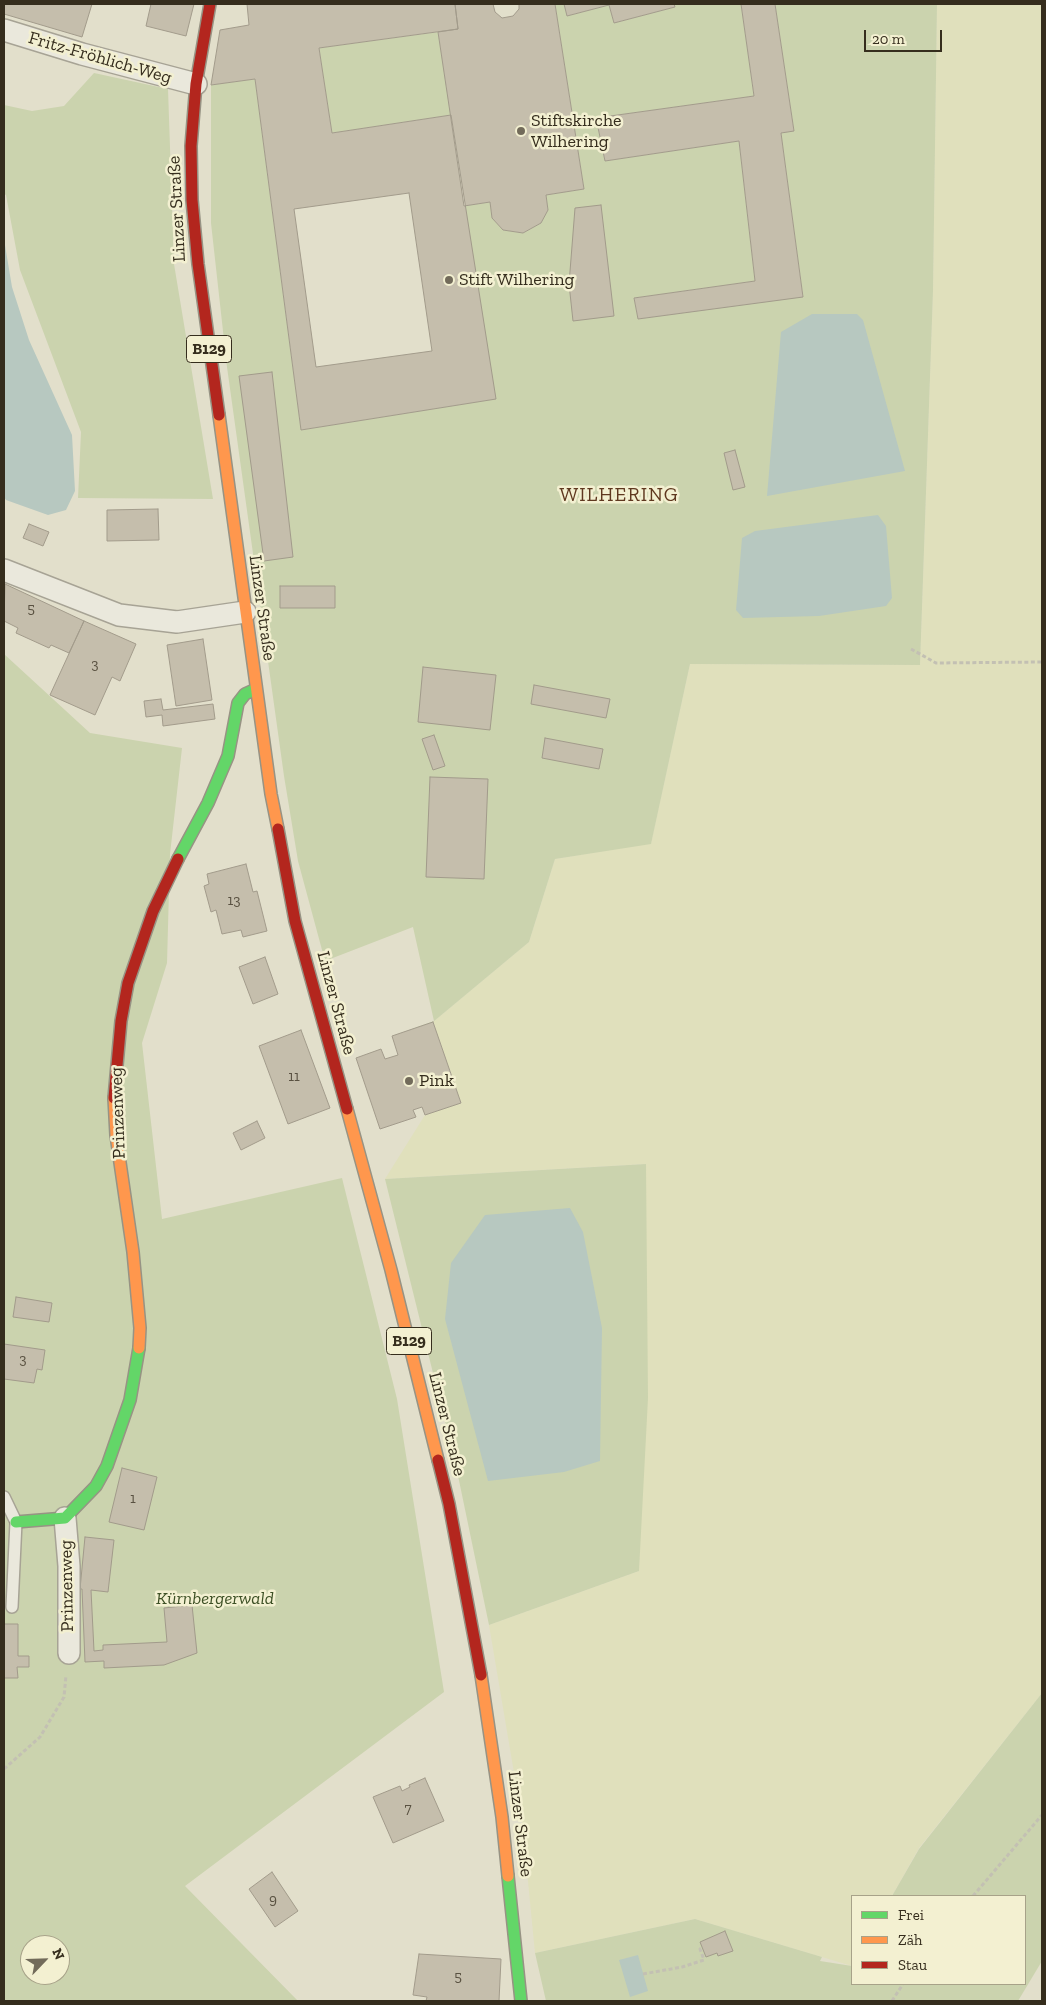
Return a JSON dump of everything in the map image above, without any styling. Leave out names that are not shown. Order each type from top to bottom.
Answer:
[{"type":"main road","name":"Linzer Straße","points":[[210,4],[196,84],[191,146],[192,200],[198,264],[270,794],[296,921],[389,1261],[451,1514],[490,1731],[502,1817],[521,2001]]},
{"type":"main road","name":"Prinzenweg","points":[[16,1522],[65,1518],[96,1486],[107,1466],[130,1400],[138,1356],[140,1328],[133,1252],[116,1135],[114,1094],[119,1037],[128,983],[153,911],[171,871],[208,803],[228,756],[238,704],[245,694],[256,689]]},
{"type":"street","name":"Fritz-Fröhlich-Weg","points":[[4,30],[82,54],[196,84]]},
{"type":"street","points":[[4,570],[119,615],[177,622],[245,612]]},
{"type":"street","name":"Prinzenweg","points":[[65,1518],[69,1566],[69,1654]]},
{"type":"lane","points":[[4,1497],[16,1522],[12,1606]]},
{"type":"path","points":[[911,649],[936,663],[1042,662]]},
{"type":"path","points":[[4,1769],[40,1737],[64,1697],[69,1654]]},
{"type":"path","points":[[974,1895],[1042,1815]]},
{"type":"path","points":[[643,1974],[704,1960],[700,1949],[703,1948]]},
{"type":"path","points":[[892,2001],[902,1985]]},
{"type":"green space","points":[[555,4],[564,4],[567,16],[609,5],[614,23],[675,7],[674,4],[741,4],[754,96],[596,118],[605,161],[739,141],[755,281],[634,298],[638,319],[803,296],[781,133],[794,130],[775,4],[937,4],[933,291],[920,665],[690,664],[651,844],[555,859],[529,942],[433,1022],[392,1036],[434,1021],[413,927],[325,961],[298,861],[284,776],[227,367],[211,223],[211,85],[255,79],[301,430],[495,399],[464,206],[490,202],[492,218],[503,230],[523,233],[541,223],[548,210],[546,195],[584,189]]},
{"type":"green space","points":[[937,4],[1042,4],[1042,1693],[919,1848],[893,1895],[851,1895],[851,1966],[695,1919],[535,1953],[522,1820],[489,1625],[639,1571],[645,1164],[385,1179],[425,1115],[461,1103],[433,1022],[529,942],[555,859],[651,843],[690,664],[920,665],[933,291]]},
{"type":"green space","points":[[438,32],[451,115],[332,133],[319,48]]},
{"type":"green space","points":[[94,73],[168,89],[174,264],[213,499],[78,498],[81,432],[20,270],[6,195],[4,194],[4,105],[32,111],[64,106]]},
{"type":"green space","name":"Kürnbergerwald","points":[[4,654],[90,733],[182,748],[170,854],[167,963],[142,1043],[162,1219],[342,1178],[397,1399],[444,1692],[185,1886],[298,2001],[4,2001]]},
{"type":"green space","points":[[646,1164],[648,1398],[639,1571],[489,1625],[456,1466],[385,1179]]},
{"type":"green space","points":[[1042,1693],[1042,1961],[1018,2001],[546,2001],[535,1953],[695,1919],[822,1957],[820,1961],[851,1966],[851,1985],[1026,1985],[1026,1895],[893,1895],[919,1849]]},
{"type":"shaded area","points":[[4,239],[12,287],[29,340],[72,435],[75,491],[66,510],[48,515],[6,500],[4,497]]},
{"type":"shaded area","points":[[812,314],[857,314],[863,320],[905,471],[767,496],[781,332]]},
{"type":"shaded area","points":[[878,515],[886,526],[892,598],[886,606],[819,616],[743,618],[736,610],[742,538],[755,531]]},
{"type":"shaded area","points":[[570,1208],[583,1232],[602,1328],[600,1461],[564,1472],[488,1481],[445,1319],[451,1263],[485,1215]]},
{"type":"shaded area","points":[[638,1955],[648,1991],[630,1997],[619,1960]]},
{"type":"building","points":[[4,4],[92,4],[82,37],[4,14]]},
{"type":"building","points":[[151,4],[194,4],[186,36],[146,26]]},
{"type":"building","name":"Stift Wilhering","points":[[247,4],[455,4],[458,29],[319,48],[332,133],[451,115],[496,399],[301,430],[255,79],[211,85],[220,30],[249,25]],"holes":[[[409,193],[432,351],[316,367],[294,209]]]},
{"type":"building","name":"Stiftskirche Wilhering","points":[[455,4],[555,4],[584,189],[546,195],[548,210],[541,223],[523,233],[503,230],[492,218],[490,202],[464,206],[438,32],[458,29]]},
{"type":"building","points":[[493,4],[519,4],[519,9],[513,16],[502,18],[495,12]]},
{"type":"building","points":[[564,4],[674,4],[675,7],[614,23],[609,5],[567,16]]},
{"type":"building","points":[[741,4],[775,4],[794,131],[781,133],[803,297],[638,319],[634,298],[755,281],[739,141],[605,161],[596,118],[754,96]]},
{"type":"building","points":[[601,205],[614,316],[573,321],[569,284],[575,208]]},
{"type":"building","points":[[272,372],[293,557],[264,561],[239,376]]},
{"type":"building","points":[[735,450],[745,487],[733,490],[724,453]]},
{"type":"building","points":[[158,509],[159,540],[107,541],[107,510]]},
{"type":"building","points":[[29,524],[49,532],[43,546],[23,538]]},
{"type":"building","points":[[5,584],[84,621],[69,653],[51,645],[49,648],[16,633],[18,628],[4,621]]},
{"type":"building","points":[[280,586],[335,586],[335,608],[280,608]]},
{"type":"building","points":[[84,621],[136,644],[120,681],[112,677],[95,715],[50,695]]},
{"type":"building","points":[[203,639],[212,700],[176,706],[167,645]]},
{"type":"building","points":[[423,667],[496,675],[490,730],[418,722]]},
{"type":"building","points":[[534,685],[610,699],[606,718],[531,704]]},
{"type":"building","points":[[161,699],[163,710],[213,704],[215,719],[163,726],[162,715],[146,717],[144,701]]},
{"type":"building","points":[[434,735],[445,766],[433,770],[422,739]]},
{"type":"building","points":[[545,738],[603,749],[599,769],[542,758]]},
{"type":"building","points":[[430,777],[488,779],[484,879],[426,877]]},
{"type":"building","points":[[246,864],[253,892],[257,891],[267,931],[243,937],[241,930],[222,934],[216,910],[211,912],[204,886],[209,884],[207,874]]},
{"type":"building","points":[[265,957],[278,994],[253,1004],[239,967]]},
{"type":"building","name":"Pink","points":[[433,1022],[461,1103],[425,1115],[422,1107],[413,1110],[416,1117],[380,1129],[356,1058],[381,1049],[385,1059],[398,1055],[392,1036]]},
{"type":"building","points":[[301,1030],[330,1108],[288,1124],[259,1046]]},
{"type":"building","points":[[257,1121],[265,1138],[241,1150],[233,1133]]},
{"type":"building","points":[[16,1297],[52,1303],[49,1322],[13,1317]]},
{"type":"building","points":[[4,1344],[45,1350],[42,1370],[37,1369],[34,1383],[4,1379]]},
{"type":"building","points":[[122,1468],[157,1477],[144,1530],[109,1522]]},
{"type":"building","points":[[85,1537],[114,1540],[108,1592],[91,1590],[94,1651],[103,1650],[103,1645],[167,1642],[164,1608],[192,1605],[197,1653],[164,1665],[104,1668],[104,1661],[85,1662],[82,1589],[80,1589]]},
{"type":"building","points":[[4,1624],[18,1624],[18,1656],[29,1656],[29,1667],[17,1667],[18,1678],[4,1678]]},
{"type":"building","points":[[425,1778],[444,1821],[393,1843],[373,1797],[400,1786],[402,1791],[410,1787],[409,1785]]},
{"type":"building","points":[[272,1872],[298,1911],[275,1927],[249,1889]]},
{"type":"building","points":[[725,1931],[733,1951],[718,1956],[717,1953],[706,1957],[700,1942]]},
{"type":"building","points":[[419,1954],[501,1959],[499,2001],[426,2001],[427,1997],[413,1995]]},
{"type":"traffic: fast","points":[[178,859],[208,803],[228,756],[238,703],[245,694],[256,689]]},
{"type":"traffic: fast","points":[[16,1522],[65,1518],[96,1486],[107,1466],[130,1400],[139,1348]]},
{"type":"traffic: fast","points":[[508,1876],[521,2001]]},
{"type":"traffic: slow","points":[[219,415],[271,794],[278,829]]},
{"type":"traffic: slow","points":[[114,1098],[116,1135],[133,1252],[140,1328],[139,1348]]},
{"type":"traffic: slow","points":[[347,1109],[391,1270],[438,1460]]},
{"type":"traffic: slow","points":[[481,1675],[502,1817],[508,1876]]},
{"type":"traffic: jam","points":[[210,4],[196,84],[191,146],[192,200],[198,264],[219,415]]},
{"type":"traffic: jam","points":[[278,829],[295,921],[347,1109]]},
{"type":"traffic: jam","points":[[114,1098],[121,1021],[128,983],[153,911],[178,859]]},
{"type":"traffic: jam","points":[[438,1460],[449,1504],[481,1675]]},
{"type":"place","name":"Stiftskirche Wilhering","points":[[521,131]]},
{"type":"place","name":"Stift Wilhering","points":[[449,280]]},
{"type":"place","name":"Pink","points":[[409,1081]]},
{"type":"district","name":"WILHERING","points":[[619,495]]}]
